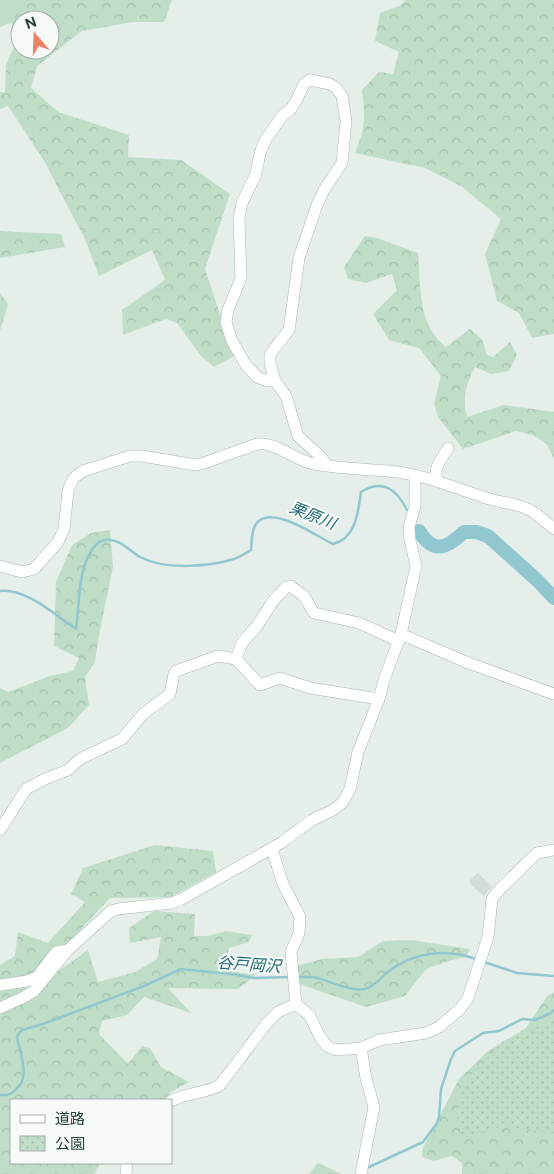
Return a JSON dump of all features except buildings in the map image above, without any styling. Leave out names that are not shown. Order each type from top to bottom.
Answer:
[{"type":"street","points":[[275,381],[268,381],[257,377],[246,365],[232,341],[226,322],[228,310],[241,278],[239,218],[242,203],[256,174],[260,153],[266,139],[283,114],[291,109],[304,84],[310,80],[330,84],[342,96],[346,121],[342,163],[324,190],[299,258],[289,330],[270,355],[270,368],[275,381],[286,396],[298,436],[322,458],[326,465]]},
{"type":"street","points":[[0,566],[22,572],[34,569],[38,565],[62,535],[71,483],[78,474],[90,467],[130,456],[142,456],[196,465],[250,445],[263,443],[312,464],[436,480],[487,499],[524,508],[537,515],[554,529]]},
{"type":"street","points":[[436,480],[435,474],[438,464],[448,448]]},
{"type":"street","points":[[0,1008],[34,991],[68,950],[111,911],[176,902],[272,849],[312,820],[333,810],[342,803],[350,790],[358,752],[400,638],[416,566],[409,527],[416,506],[414,476]]},
{"type":"street","points":[[236,659],[242,643],[257,626],[274,601],[286,587],[290,586],[304,596],[314,613],[359,623],[554,694]]},
{"type":"street","points":[[0,830],[26,789],[44,779],[68,770],[80,759],[122,739],[143,714],[170,694],[176,671],[218,656],[236,659],[260,684],[280,678],[310,688],[379,699]]},
{"type":"street","points":[[272,849],[283,884],[300,918],[299,932],[291,952],[296,1004],[310,1016],[320,1037],[327,1046],[342,1050],[360,1048],[379,1040],[426,1032],[439,1027],[460,1009],[471,992],[488,937],[492,899],[537,853],[554,850]]},
{"type":"street","points":[[0,985],[32,980],[37,977],[56,952],[68,950]]},
{"type":"street","points":[[172,1101],[182,1096],[210,1091],[220,1085],[267,1022],[278,1012],[296,1004]]},
{"type":"street","points":[[360,1048],[374,1107],[361,1174]]},
{"type":"shaded area","points":[[478,873],[492,887],[484,896],[469,881]]},
{"type":"green space","points":[[0,0],[70,0],[44,10],[10,10],[10,23],[0,27]]},
{"type":"green space","points":[[27,0],[172,0],[164,22],[133,22],[82,31],[60,48],[60,10],[11,10],[16,4]]},
{"type":"green space","points":[[406,0],[554,0],[554,334],[532,338],[519,313],[497,301],[485,254],[501,219],[461,186],[425,168],[355,153],[364,122],[362,90],[379,72],[393,74],[399,52],[375,41],[380,13],[399,6]]},
{"type":"green space","points":[[10,56],[10,60],[45,60],[37,66],[31,88],[58,112],[129,135],[128,157],[181,160],[230,194],[205,269],[234,356],[214,367],[201,356],[177,323],[166,319],[123,335],[122,310],[165,280],[152,250],[99,276],[85,239],[46,164],[8,106],[0,109],[0,92],[5,93],[6,64]]},
{"type":"green space","points":[[0,231],[61,234],[65,247],[0,258]]},
{"type":"green space","points":[[365,236],[377,238],[418,253],[422,304],[425,316],[437,338],[446,347],[470,329],[482,339],[487,355],[493,357],[510,342],[517,355],[509,371],[491,374],[475,367],[466,391],[467,417],[504,405],[554,412],[554,459],[547,444],[533,435],[516,431],[463,449],[438,417],[434,404],[441,376],[419,348],[389,340],[373,314],[397,290],[392,274],[366,283],[348,279],[344,267]]},
{"type":"green space","points":[[0,293],[8,304],[0,331]]},
{"type":"green space","points":[[110,530],[113,567],[95,662],[85,677],[89,705],[68,728],[0,763],[0,688],[8,692],[50,676],[73,671],[79,658],[54,646],[56,582],[72,545],[91,533]]},
{"type":"green space","points":[[155,845],[213,851],[216,872],[171,897],[110,898],[26,988],[36,987],[88,950],[98,982],[135,972],[157,959],[161,937],[130,943],[129,928],[154,911],[195,914],[194,936],[208,936],[226,931],[252,935],[249,942],[229,948],[224,970],[256,975],[238,989],[168,988],[191,1013],[144,997],[127,1015],[102,1021],[99,1034],[128,1064],[142,1046],[150,1048],[161,1067],[189,1082],[171,1092],[164,1099],[10,1099],[10,1164],[100,1164],[94,1174],[0,1174],[0,965],[15,956],[18,932],[48,943],[85,902],[71,894],[83,868]]},
{"type":"green space","points":[[411,940],[470,949],[466,957],[426,969],[405,996],[366,1007],[299,984],[297,966],[322,959],[358,957],[383,941]]},
{"type":"green space","points":[[554,992],[554,1174],[462,1174],[462,1163],[452,1156],[434,1161],[422,1157],[422,1150],[459,1079],[488,1051],[526,1028],[547,996]]},
{"type":"green space","points":[[554,1016],[554,1133],[502,1126],[462,1139],[457,1117],[464,1082],[502,1042],[537,1027]]},
{"type":"green space","points":[[318,1163],[342,1174],[309,1174]]},
{"type":"waterway","name":"栗原川","points":[[0,591],[10,591],[30,598],[76,629],[80,586],[85,565],[94,547],[101,541],[119,542],[140,557],[162,564],[187,566],[212,564],[234,559],[251,550],[254,527],[263,519],[272,517],[283,519],[306,529],[333,544],[341,541],[347,536],[354,524],[361,492],[376,486],[383,486],[394,492],[407,510]]},
{"type":"waterway","name":"栗原川","points":[[419,531],[430,544],[435,546],[446,545],[464,532],[476,532],[488,536],[554,598]]},
{"type":"waterway","name":"谷戸岡沢","points":[[298,977],[313,977],[353,989],[365,989],[375,984],[389,971],[420,956],[442,953],[476,959]]},
{"type":"waterway","name":"谷戸岡沢","points":[[484,962],[517,973],[554,976]]},
{"type":"waterway","name":"谷戸岡沢","points":[[0,1095],[8,1095],[21,1083],[24,1070],[17,1036],[22,1030],[144,986],[181,969],[253,978],[290,977]]},
{"type":"waterway","points":[[367,1168],[423,1142],[437,1123],[441,1089],[455,1051],[483,1033],[499,1031],[522,1019],[535,1020],[554,1010]]}]
